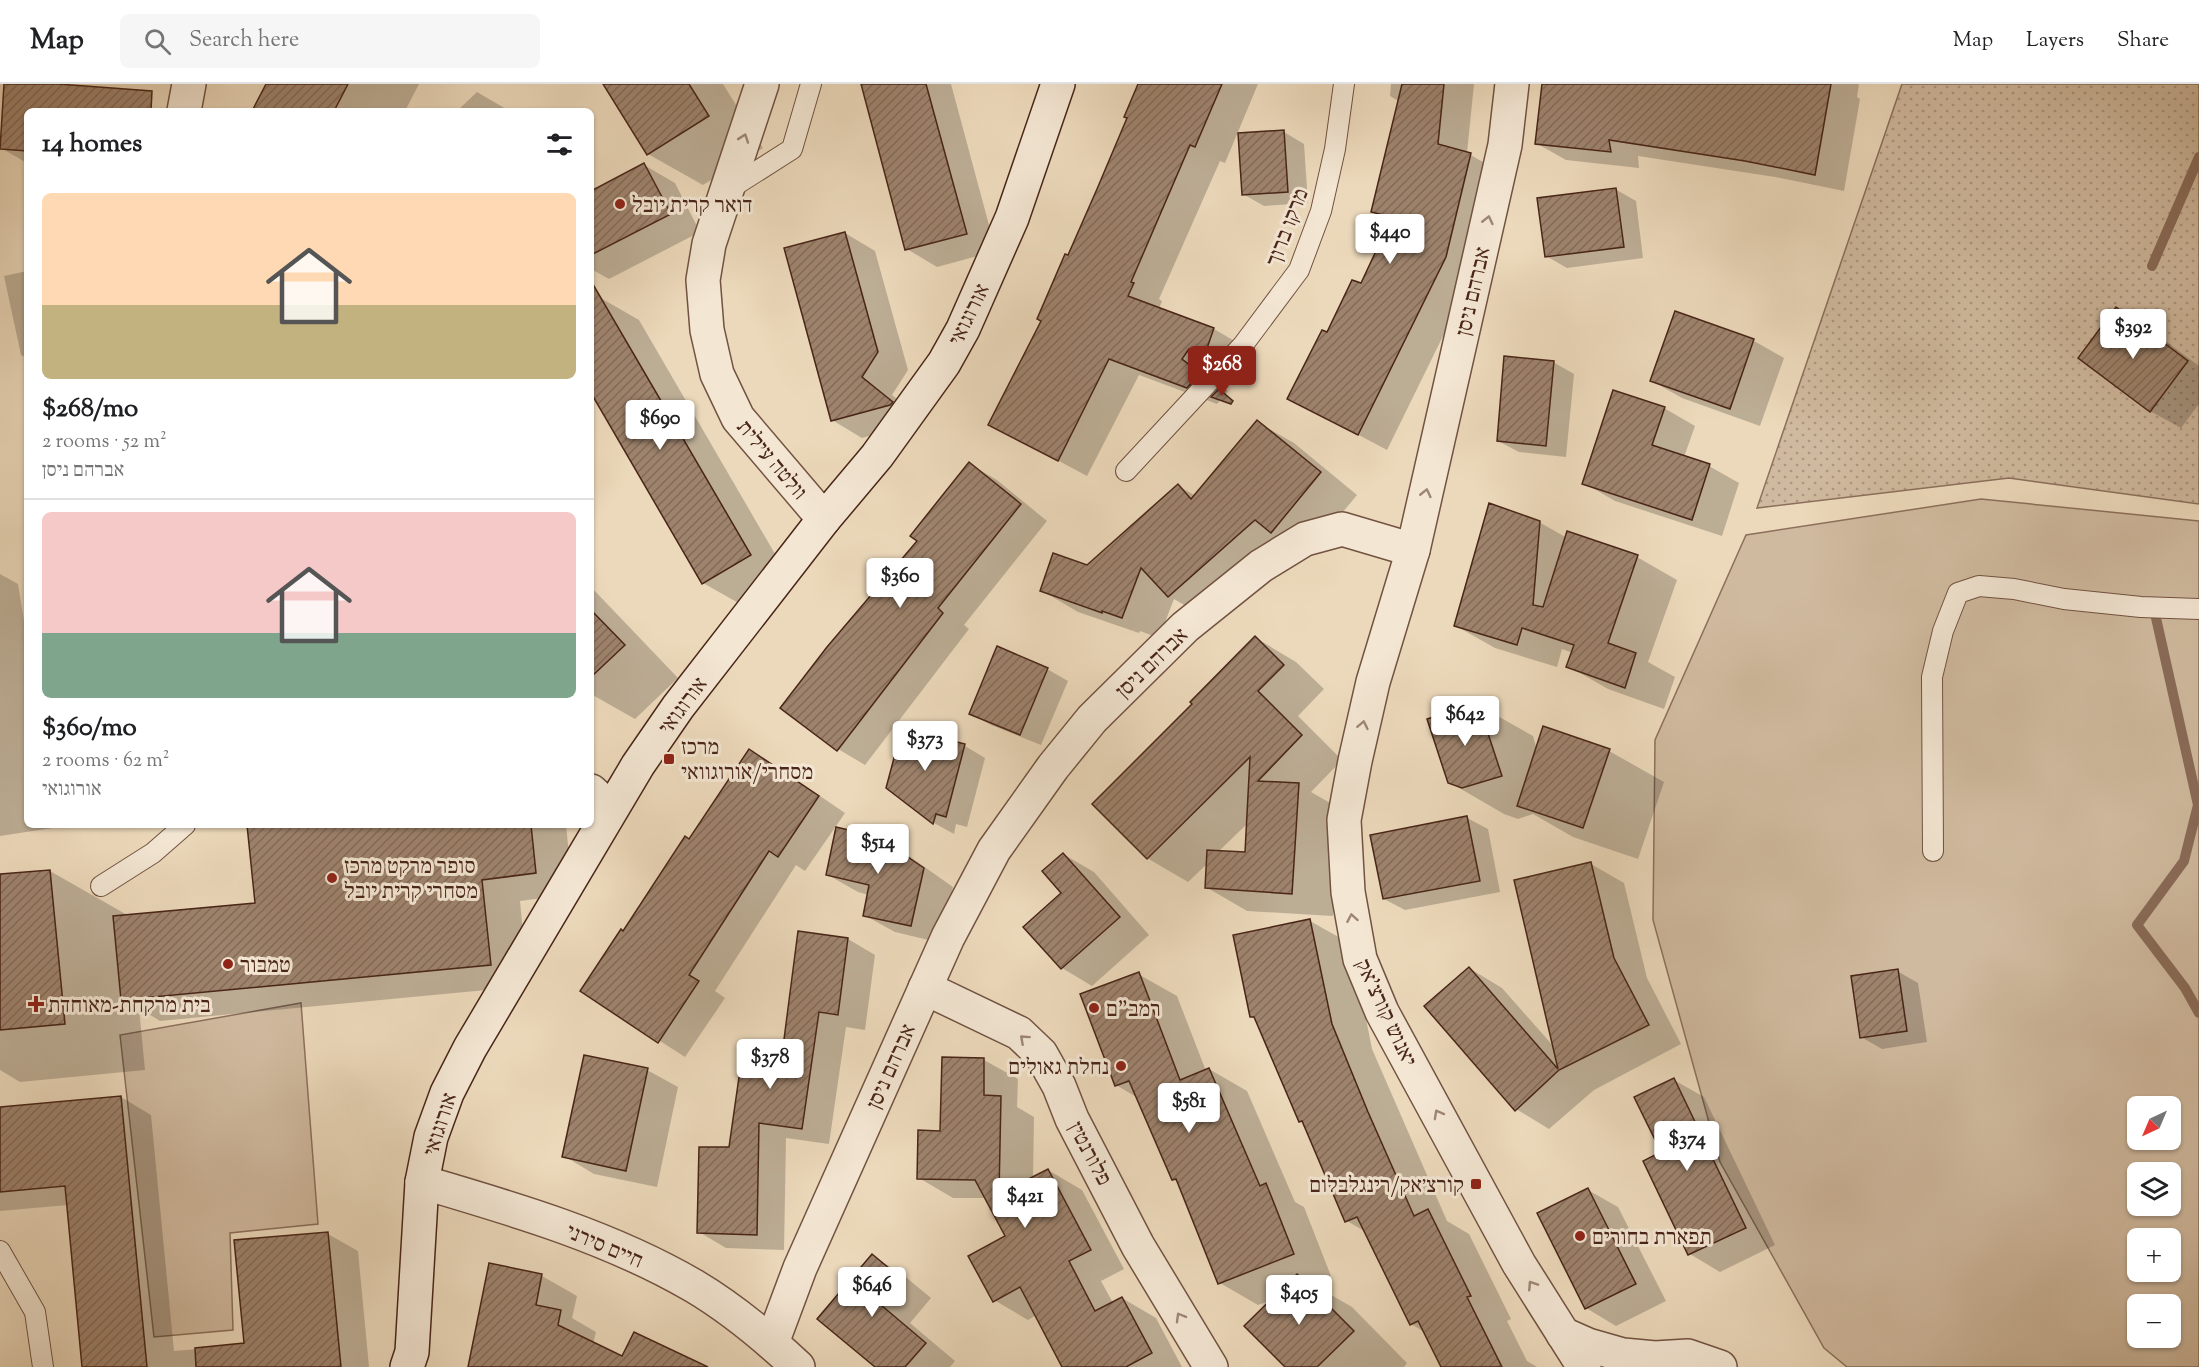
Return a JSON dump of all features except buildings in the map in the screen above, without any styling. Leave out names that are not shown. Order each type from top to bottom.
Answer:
[{"type":"street","points":[[185,108],[189,84]]},
{"type":"street","name":"וולטה עילית","points":[[762,84],[709,244],[703,280],[706,330],[717,374],[738,418],[824,519]]},
{"type":"street","name":"אורוגואי","points":[[601,800],[638,765],[678,707],[824,519],[877,456],[944,363],[963,329],[1012,218],[1058,84]]},
{"type":"street","name":"אברהם ניסן","points":[[772,1343],[800,1268],[948,937],[994,850],[1053,767],[1092,719],[1185,627],[1261,566],[1305,538],[1342,529],[1413,550],[1505,146],[1512,84]]},
{"type":"street","name":"יאנוש קורצ'אק","points":[[1413,550],[1373,682],[1344,820],[1348,892],[1360,959],[1382,1012],[1513,1254],[1584,1367]]},
{"type":"street","name":"אורוגואי","points":[[407,1367],[412,1352],[422,1182],[431,1137],[447,1093],[586,828]]},
{"type":"street","name":"פלורנטין","points":[[925,988],[1019,1033],[1041,1054],[1138,1246],[1211,1367]]},
{"type":"street","name":"חיים סירני","points":[[422,1182],[530,1214],[634,1255],[695,1286],[772,1343],[798,1367]]},
{"type":"street","points":[[1563,1334],[1602,1350],[1647,1362],[1688,1356],[1720,1367]]},
{"type":"lane","points":[[726,191],[792,149],[811,84]]},
{"type":"lane","name":"מרקו ברוך","points":[[1126,471],[1244,345],[1299,270],[1321,211],[1335,149],[1344,84]]},
{"type":"lane","points":[[1933,850],[1932,677],[1943,631],[1958,593],[1979,586],[2014,589],[2084,601],[2199,609]]},
{"type":"lane","points":[[101,886],[153,853],[182,828]]},
{"type":"lane","points":[[0,1251],[35,1312],[43,1367]]},
{"type":"shaded area","points":[[1902,84],[2199,84],[2199,504],[2009,478],[1757,508]]},
{"type":"shaded area","points":[[1981,499],[2199,521],[2199,1367],[1847,1367],[1824,1348],[1720,1162],[1653,920],[1655,740],[1746,535]]},
{"type":"shaded area","points":[[301,1003],[318,1224],[230,1233],[233,1330],[154,1337],[120,1035]]},
{"type":"waterway","points":[[2152,266],[2199,157]]},
{"type":"waterway","points":[[2154,609],[2198,805],[2184,861],[2137,925],[2185,988],[2199,1013]]},
{"type":"place","name":"דואר קרית יובל","points":[[620,204]]},
{"type":"place","name":"מרכז מסחרי/אורוגוואי","points":[[669,759]]},
{"type":"place","name":"סופר מרקט מרכז מסחרי קרית יובל","points":[[332,878]]},
{"type":"place","name":"טמבור","points":[[228,964]]},
{"type":"place","name":"בית מרקחת-מאוחדת","points":[[36,1004]]},
{"type":"place","name":"רמב\"ם","points":[[1094,1008]]},
{"type":"place","name":"נחלת גאולים","points":[[1121,1066]]},
{"type":"place","name":"קורצ׳אק/רינגלבלום","points":[[1476,1184]]},
{"type":"place","name":"תפארת בחורים","points":[[1580,1236]]}]
